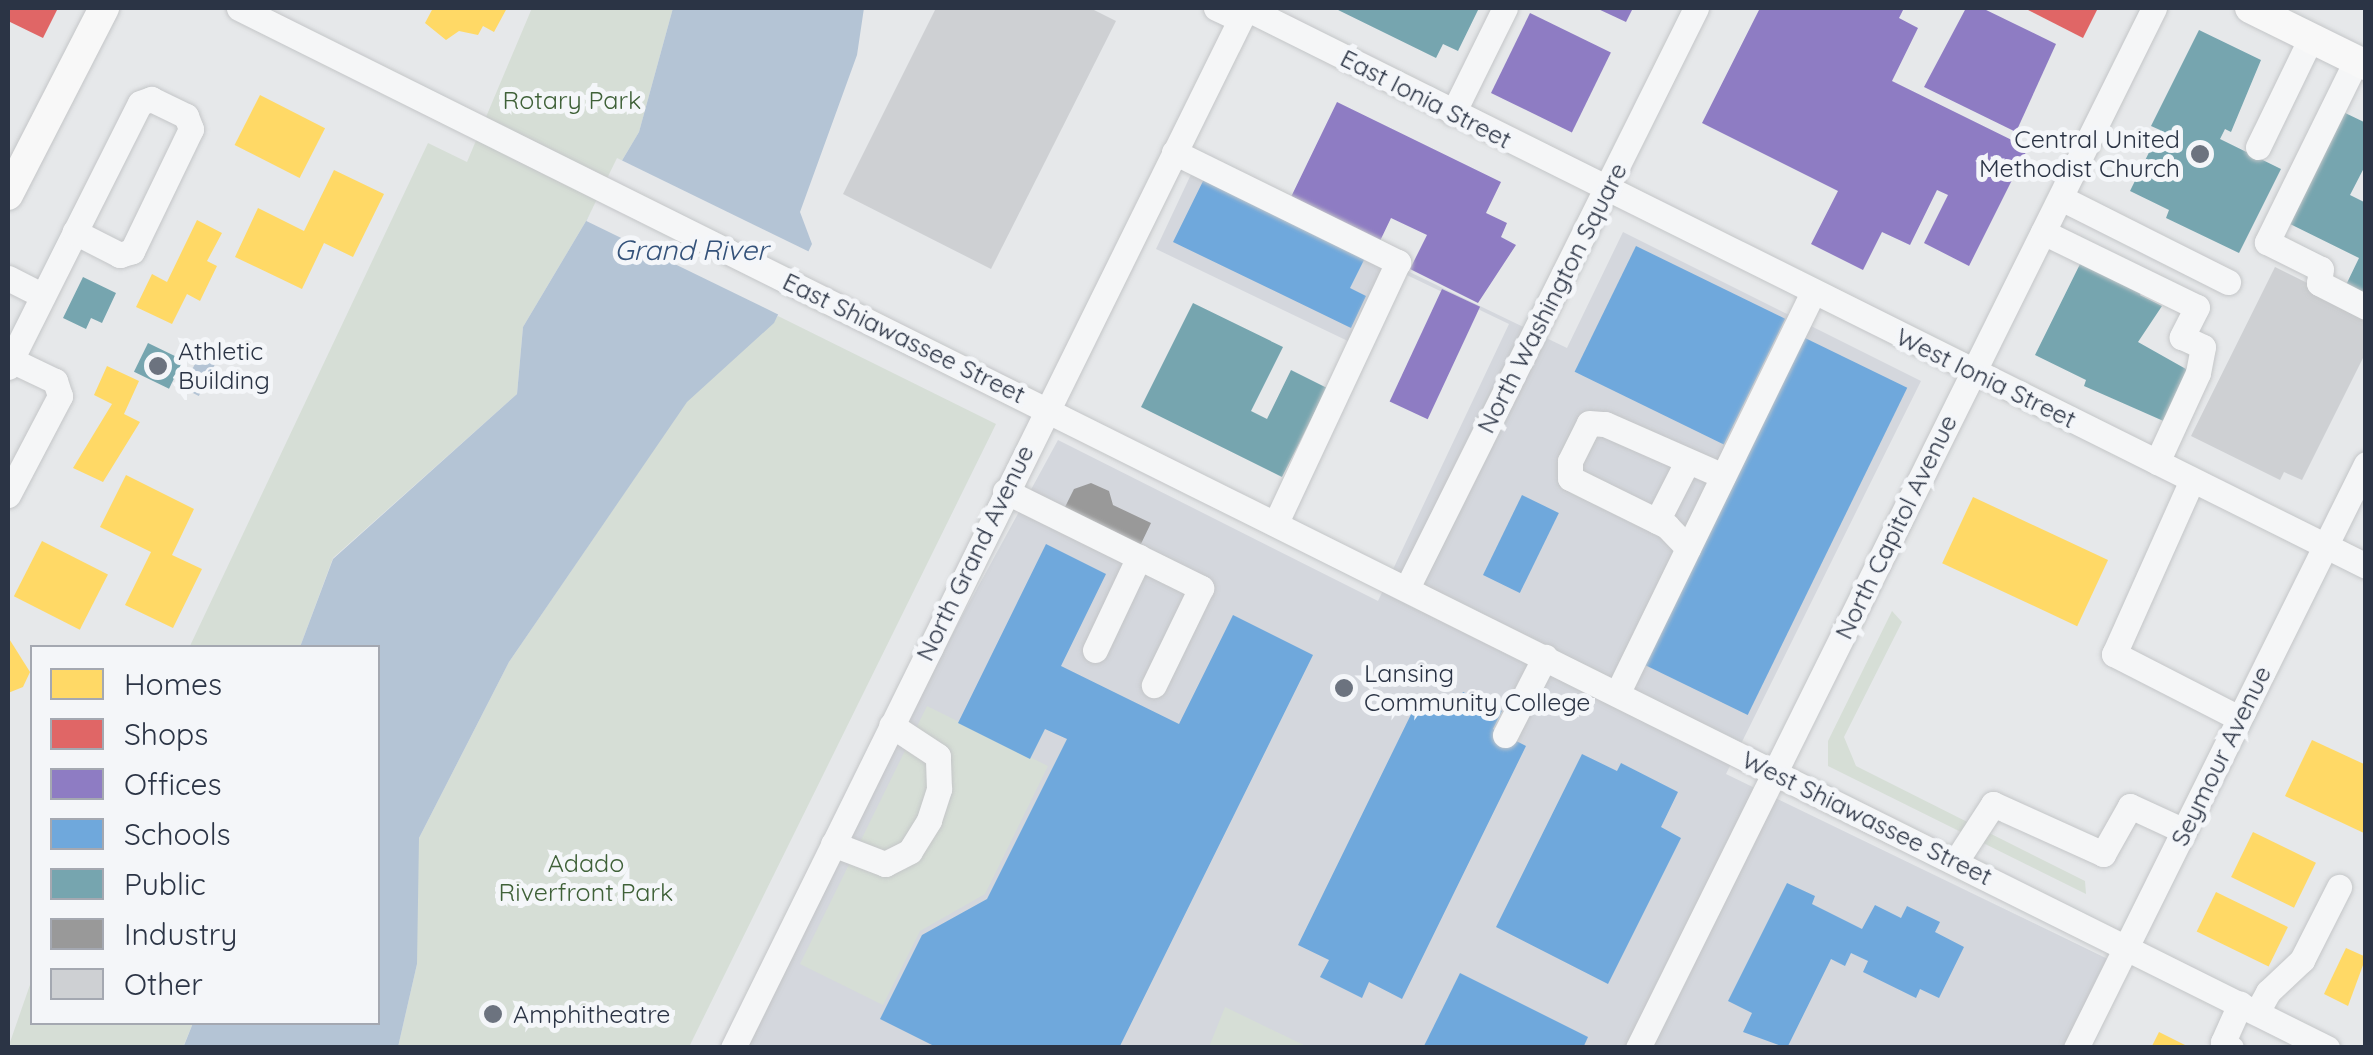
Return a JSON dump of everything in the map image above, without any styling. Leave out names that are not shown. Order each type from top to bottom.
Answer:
[{"type":"main road","points":[[11,181],[104,8]]},
{"type":"main road","points":[[2250,8],[2361,63]]},
{"type":"street","name":"East Shiawassee Street","points":[[238,8],[809,293],[1277,520],[1407,588]]},
{"type":"street","name":"East Ionia Street","points":[[1216,8],[1244,12],[1607,190]]},
{"type":"street","points":[[1452,113],[1505,8]]},
{"type":"street","name":"North Washington Square","points":[[1407,588],[1696,8]]},
{"type":"street","name":"North Capitol Avenue","points":[[1638,1048],[2154,8]]},
{"type":"street","name":"North Grand Avenue","points":[[733,1048],[1046,406],[1244,12]]},
{"type":"street","points":[[2258,147],[2311,38]]},
{"type":"street","points":[[2361,63],[2267,242],[2321,269],[2319,284],[2366,306]]},
{"type":"street","points":[[8,495],[60,396],[55,382],[10,364],[43,296],[75,232],[140,103],[151,99],[186,116],[191,129],[132,250],[120,254],[75,232]]},
{"type":"street","points":[[1174,152],[1398,262],[1277,520]]},
{"type":"street","name":"West Ionia Street","points":[[1607,190],[2366,566]]},
{"type":"street","points":[[2061,198],[2228,282]]},
{"type":"street","points":[[2043,232],[2196,308],[2182,336],[2203,347],[2198,374],[2156,462]]},
{"type":"street","points":[[8,278],[43,296]]},
{"type":"street","points":[[1617,694],[1812,292]]},
{"type":"street","points":[[1688,548],[1657,521],[1570,478],[1570,461],[1589,423],[1605,424],[1686,464],[1723,476]]},
{"type":"street","points":[[1657,521],[1686,464]]},
{"type":"street","name":"Seymour Avenue","points":[[2078,1047],[2366,464]]},
{"type":"street","points":[[2192,480],[2114,654],[2240,718]]},
{"type":"street","points":[[1005,491],[1201,588],[1154,684]]},
{"type":"street","points":[[1094,650],[1139,558]]},
{"type":"street","name":"West Shiawassee Street","points":[[1407,588],[2248,1008],[2289,1039],[2327,1048]]},
{"type":"street","points":[[1505,735],[1544,657]]},
{"type":"street","points":[[833,844],[885,864],[910,851],[928,820],[939,788],[938,756],[891,725]]},
{"type":"street","points":[[1956,862],[1993,804],[2103,854],[2130,806],[2184,831]]},
{"type":"street","points":[[2231,1048],[2223,1042],[2248,1008],[2302,960],[2340,887]]},
{"type":"shaded area","name":"Lansing Community College","points":[[1194,168],[1567,348],[1623,232],[1921,381],[1726,774],[2114,962],[2069,1047],[727,1048],[1058,440],[1378,601],[1509,324],[1388,266],[1352,343],[1156,249]]},
{"type":"green space","name":"Rotary Park","points":[[532,8],[673,8],[639,132],[523,327],[517,394],[333,558],[301,645],[190,645],[428,143],[467,162]]},
{"type":"green space","name":"Adado Riverfront Park","points":[[778,316],[996,424],[689,1047],[398,1047],[417,964],[380,854],[419,838],[509,662],[687,401]]},
{"type":"green space","points":[[1892,611],[1902,622],[1844,737],[1856,766],[2085,881],[2086,894],[1828,766],[1828,741]]},
{"type":"green space","points":[[927,706],[1048,766],[985,894],[920,931],[883,1005],[800,964]]},
{"type":"green space","points":[[30,985],[30,1025],[192,1025],[183,1047],[8,1048]]},
{"type":"green space","points":[[1225,1007],[1308,1047],[1209,1047]]},
{"type":"water","name":"Grand River","points":[[673,8],[864,8],[857,55],[800,212],[812,244],[774,323],[687,402],[509,662],[419,838],[417,964],[398,1047],[183,1048],[192,1025],[380,1025],[380,645],[301,645],[333,559],[517,394],[523,327],[639,132]]},
{"type":"water","points":[[200,354],[216,362],[199,396],[183,388]]},
{"type":"pier","points":[[617,158],[814,254],[783,317],[586,221]]},
{"type":"building: Homes","points":[[433,8],[507,8],[494,32],[483,26],[478,35],[459,31],[446,40],[425,23]]},
{"type":"building: Homes","points":[[260,95],[325,128],[300,178],[235,145]]},
{"type":"building: Homes","points":[[334,170],[384,194],[353,257],[324,243],[302,289],[235,257],[258,208],[304,231]]},
{"type":"building: Homes","points":[[197,220],[222,233],[207,261],[217,266],[200,301],[187,294],[172,324],[136,307],[152,274],[167,282]]},
{"type":"building: Homes","points":[[107,366],[139,381],[124,414],[140,422],[103,482],[73,468],[112,404],[94,395]]},
{"type":"building: Homes","points":[[126,475],[194,509],[172,555],[202,569],[173,628],[125,605],[151,552],[100,527]]},
{"type":"building: Homes","points":[[1973,497],[2108,560],[2077,626],[1942,563]]},
{"type":"building: Homes","points":[[42,541],[108,575],[80,630],[14,596]]},
{"type":"building: Homes","points":[[8,637],[30,672],[23,687],[8,693]]},
{"type":"building: Homes","points":[[2312,740],[2366,765],[2366,834],[2285,796]]},
{"type":"building: Homes","points":[[2253,832],[2316,863],[2294,908],[2231,877]]},
{"type":"building: Homes","points":[[2216,892],[2288,927],[2269,967],[2197,932]]},
{"type":"building: Homes","points":[[2346,948],[2366,957],[2348,1006],[2324,994]]},
{"type":"building: Homes","points":[[2159,1032],[2191,1048],[2151,1048]]},
{"type":"building: Shops","points":[[8,8],[58,8],[43,38],[8,21]]},
{"type":"building: Shops","points":[[2024,8],[2098,8],[2083,38]]},
{"type":"building: Offices","points":[[1596,8],[1633,8],[1626,22]]},
{"type":"building: Offices","points":[[1760,8],[1904,8],[1899,18],[1918,28],[1892,81],[2028,148],[1969,266],[1924,243],[1948,195],[1937,190],[1910,245],[1882,232],[1863,270],[1811,244],[1838,191],[1702,123]]},
{"type":"building: Offices","points":[[1966,8],[1982,8],[2056,44],[2016,132],[1924,87]]},
{"type":"building: Offices","points":[[1530,13],[1611,52],[1572,132],[1491,93]]},
{"type":"building: Offices","points":[[1337,102],[1501,182],[1486,213],[1507,223],[1501,237],[1516,245],[1478,303],[1410,269],[1427,235],[1391,218],[1380,241],[1291,197]]},
{"type":"building: Offices","points":[[1442,289],[1480,307],[1428,419],[1390,401]]},
{"type":"building: Schools","points":[[1206,175],[1367,254],[1350,288],[1366,296],[1351,328],[1173,242]]},
{"type":"building: Schools","points":[[1636,246],[1785,319],[1724,445],[1575,372]]},
{"type":"building: Schools","points":[[1803,337],[1907,388],[1748,715],[1643,664]]},
{"type":"building: Schools","points":[[1522,495],[1559,513],[1520,593],[1483,575]]},
{"type":"building: Schools","points":[[1046,544],[1106,574],[1061,666],[1179,724],[1233,615],[1313,655],[1119,1048],[938,1048],[880,1019],[922,935],[987,899],[1067,739],[1045,729],[1030,759],[958,723]]},
{"type":"building: Schools","points":[[1463,692],[1502,711],[1493,729],[1526,746],[1402,999],[1369,982],[1362,998],[1320,977],[1329,960],[1298,945],[1421,694],[1455,710]]},
{"type":"building: Schools","points":[[1582,754],[1617,771],[1621,763],[1678,792],[1661,827],[1681,838],[1608,984],[1496,927]]},
{"type":"building: Schools","points":[[1787,883],[1815,896],[1812,904],[1862,929],[1875,905],[1901,918],[1907,906],[1940,922],[1935,932],[1964,947],[1939,998],[1920,989],[1916,998],[1863,972],[1868,961],[1851,953],[1845,966],[1831,959],[1787,1048],[1743,1032],[1752,1013],[1728,1001]]},
{"type":"building: Schools","points":[[1460,973],[1588,1037],[1583,1048],[1423,1048]]},
{"type":"building: Public","points":[[1334,8],[1479,8],[1458,51],[1443,44],[1436,58]]},
{"type":"building: Public","name":"Central United Methodist Church","points":[[2199,30],[2261,60],[2231,132],[2225,129],[2220,139],[2281,169],[2239,253],[2166,218],[2169,210],[2130,191],[2160,130],[2151,126]]},
{"type":"building: Public","points":[[2339,110],[2366,123],[2366,164],[2350,195],[2366,203],[2366,298],[2345,287],[2359,258],[2284,221]]},
{"type":"building: Public","points":[[2083,258],[2143,288],[2140,295],[2162,306],[2138,342],[2193,373],[2168,423],[2084,386],[2086,380],[2035,355]]},
{"type":"building: Public","points":[[83,277],[116,293],[102,323],[91,318],[86,329],[63,318]]},
{"type":"building: Public","points":[[1193,303],[1283,347],[1251,411],[1267,419],[1291,370],[1327,388],[1282,477],[1141,407]]},
{"type":"building: Public","name":"Athletic Building","points":[[148,343],[183,360],[169,389],[134,372]]},
{"type":"building: Industry","points":[[1091,483],[1109,491],[1113,505],[1151,523],[1139,548],[1063,511],[1074,489]]},
{"type":"building: Other","points":[[936,8],[1090,8],[1116,21],[991,269],[843,194]]},
{"type":"building: Other","points":[[2275,267],[2366,312],[2366,352],[2302,480],[2284,472],[2280,480],[2191,436]]},
{"type":"place","name":"Central United Methodist Church","points":[[2200,154]]},
{"type":"place","name":"Athletic Building","points":[[158,366]]},
{"type":"place","name":"Lansing Community College","points":[[1344,688]]},
{"type":"place","name":"Amphitheatre","points":[[493,1014]]}]
